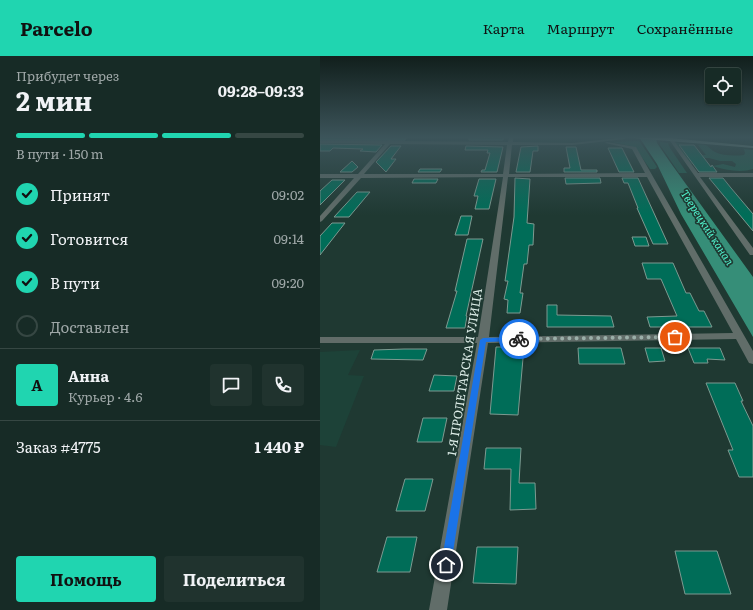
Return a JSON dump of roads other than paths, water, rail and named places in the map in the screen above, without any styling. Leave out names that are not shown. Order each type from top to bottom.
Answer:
[{"type":"street","points":[[320,220],[370,163]]},
{"type":"street","name":"1-Я ПРОЛЕТАРСКАЯ УЛИЦА","points":[[438,610],[483,340],[507,163]]},
{"type":"street","points":[[643,163],[753,360]]},
{"type":"street","points":[[687,163],[753,253]]},
{"type":"street","points":[[320,176],[650,175]]},
{"type":"street","points":[[696,175],[753,175]]},
{"type":"street","points":[[320,340],[483,340],[739,336]]},
{"type":"water","name":"Тверецкий канал","points":[[656,163],[671,163],[753,277],[753,337],[681,214]]}]
